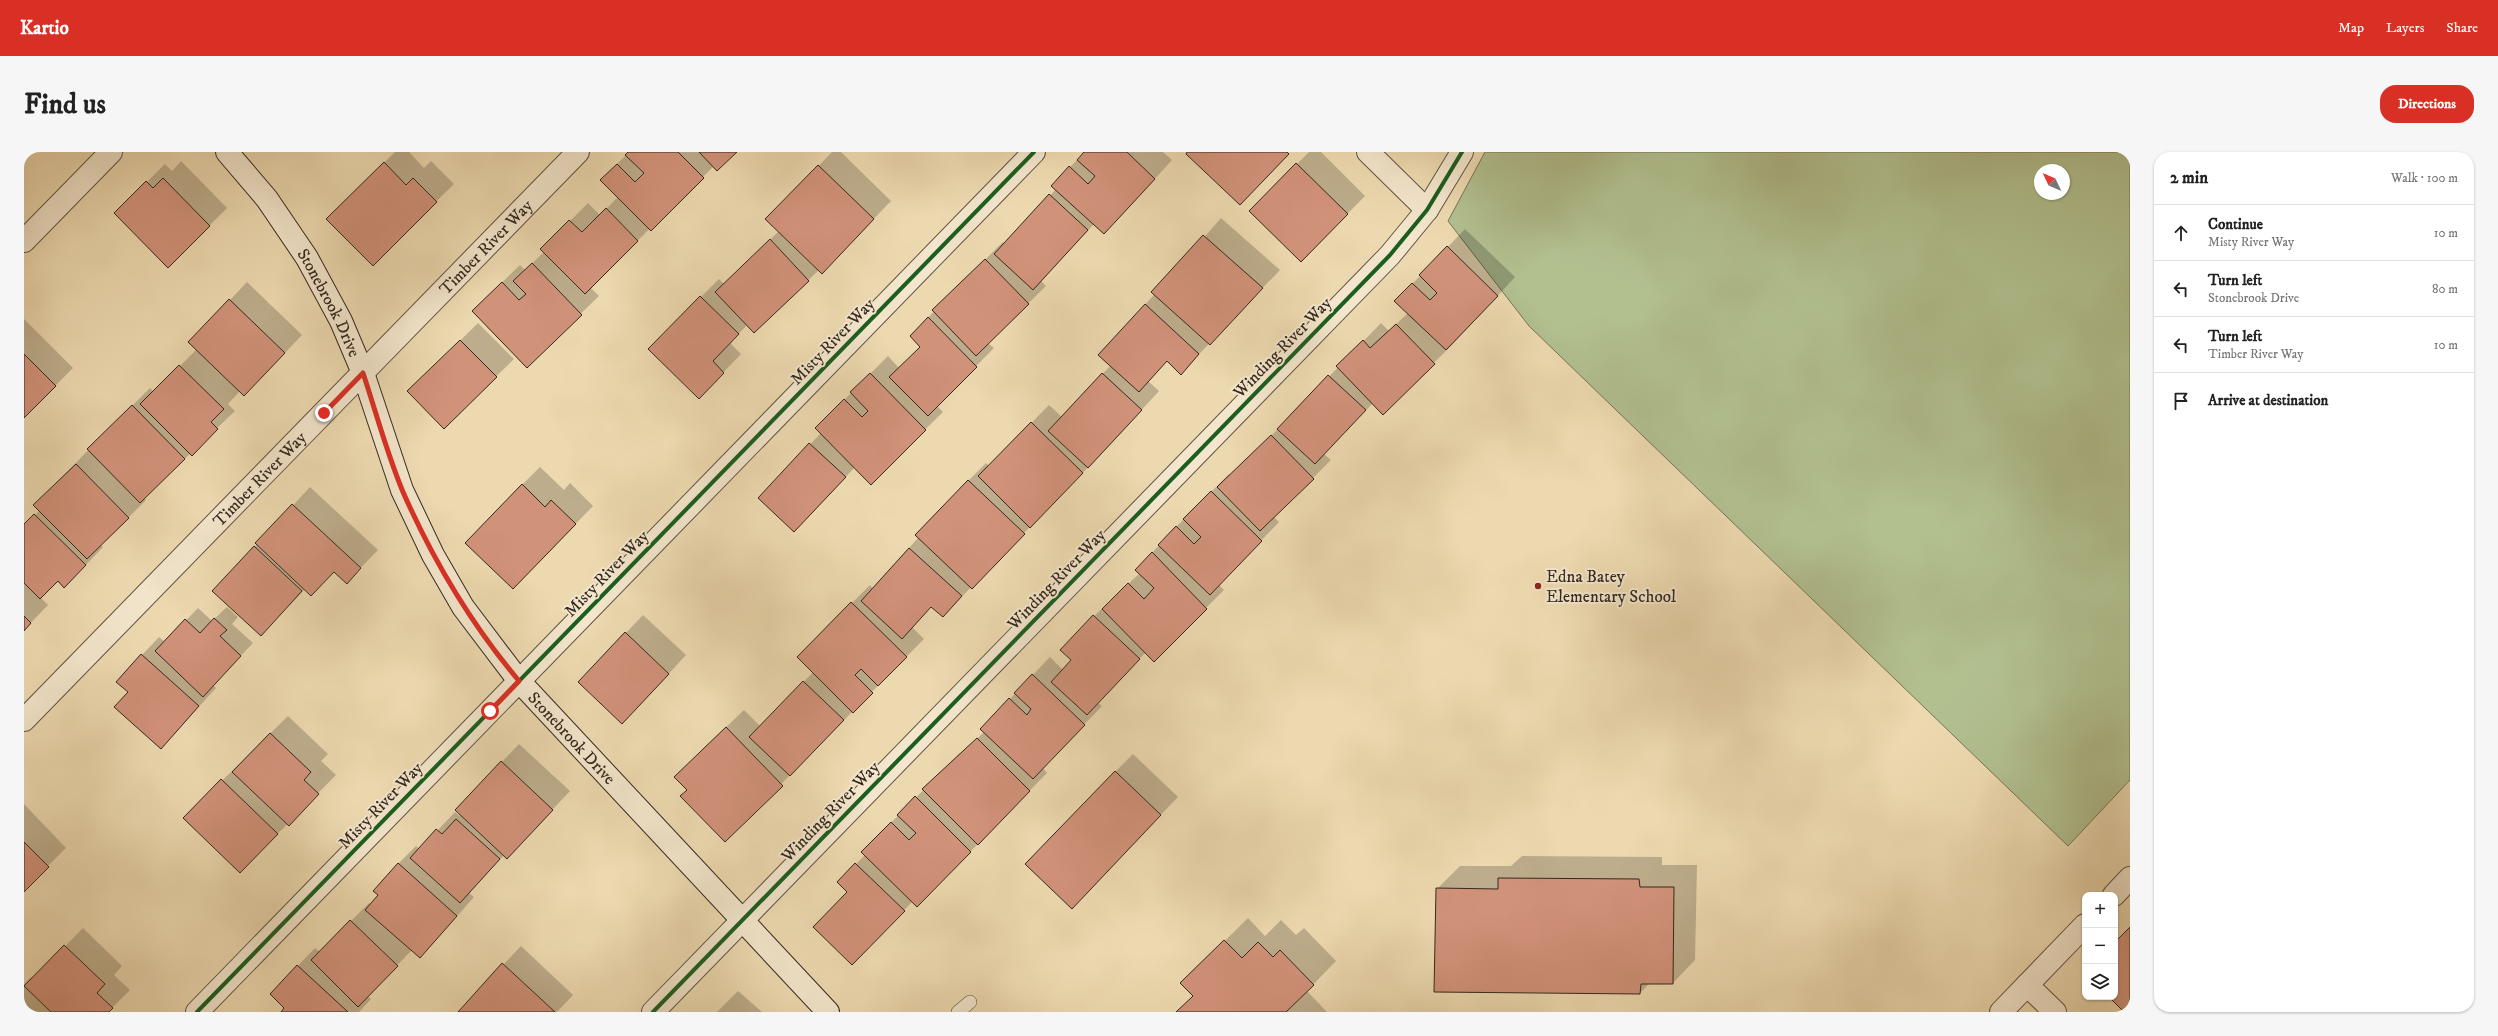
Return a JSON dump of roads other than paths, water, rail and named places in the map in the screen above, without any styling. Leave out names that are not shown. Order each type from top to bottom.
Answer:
[{"type":"street","points":[[24,241],[111,152]]},
{"type":"street","name":"Stonebrook Drive","points":[[227,152],[267,199],[307,258],[341,321],[363,373],[402,490],[433,555],[463,607],[519,681],[828,1012]]},
{"type":"street","name":"Timber River Way","points":[[24,720],[578,152]]},
{"type":"street","name":"Misty River Way","points":[[197,1012],[1034,152]]},
{"type":"street","points":[[1368,152],[1427,210]]},
{"type":"street","name":"Winding River Way","points":[[652,1012],[1390,255],[1427,210],[1462,152]]},
{"type":"street","points":[[2117,892],[2130,878]]},
{"type":"street","points":[[2001,1012],[2082,928]]},
{"type":"street","points":[[2027,985],[2055,1012]]},
{"type":"lane","points":[[958,1012],[970,1002]]},
{"type":"place","name":"Edna Batey Elementary School","points":[[1538,586]]}]
